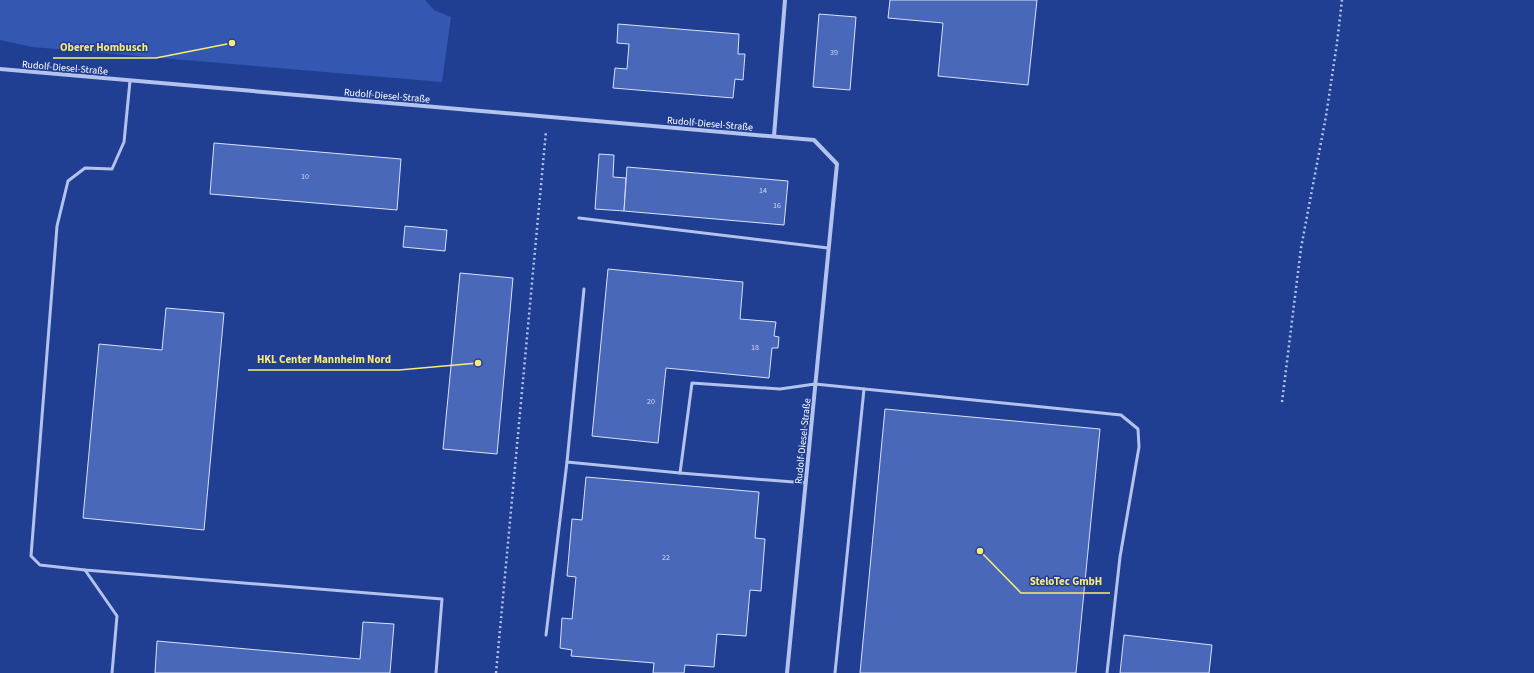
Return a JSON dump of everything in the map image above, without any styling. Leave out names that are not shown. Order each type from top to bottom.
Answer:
[{"type":"street","points":[[774,136],[785,0]]},
{"type":"street","name":"Rudolf-Diesel-Straße","points":[[0,69],[814,140],[837,164],[787,673]]},
{"type":"lane","points":[[130,81],[124,142],[112,169],[85,168],[68,181],[57,226],[31,556],[40,565],[85,570],[442,599],[436,673]]},
{"type":"lane","points":[[579,218],[828,248]]},
{"type":"lane","points":[[546,635],[584,289]]},
{"type":"lane","points":[[680,473],[692,383],[780,389],[815,384],[1121,415],[1138,429],[1139,447],[1120,557],[1107,673]]},
{"type":"lane","points":[[835,673],[864,389]]},
{"type":"lane","points":[[566,462],[806,483]]},
{"type":"lane","points":[[85,570],[117,616],[112,673]]},
{"type":"path","points":[[1282,402],[1301,248],[1326,116],[1342,0]]},
{"type":"path","points":[[496,673],[548,116]]},
{"type":"shaded area","points":[[0,0],[425,0],[434,10],[451,17],[442,82],[32,47],[0,40]]},
{"type":"building","points":[[890,0],[1037,0],[1028,85],[938,76],[943,23],[888,18]]},
{"type":"building","points":[[819,14],[856,17],[850,90],[813,87]]},
{"type":"building","points":[[618,24],[739,34],[738,54],[745,54],[743,80],[735,79],[733,98],[613,88],[615,68],[627,69],[629,44],[617,43]]},
{"type":"building","points":[[214,143],[401,159],[397,210],[210,194]]},
{"type":"building","points":[[599,154],[614,155],[613,177],[626,178],[624,211],[595,209]]},
{"type":"building","points":[[627,167],[788,181],[784,225],[624,211]]},
{"type":"building","points":[[405,226],[447,230],[445,251],[403,247]]},
{"type":"building","points":[[608,269],[743,282],[740,319],[776,322],[774,336],[779,337],[778,348],[772,348],[769,378],[666,368],[658,443],[592,436]]},
{"type":"building","points":[[460,273],[513,278],[497,454],[443,449]]},
{"type":"building","points":[[166,308],[224,313],[204,530],[83,518],[99,344],[162,350]]},
{"type":"building","points":[[885,409],[1100,429],[1076,673],[860,673]]},
{"type":"building","points":[[586,477],[759,492],[755,538],[765,539],[761,591],[750,590],[746,636],[717,634],[714,667],[685,665],[684,673],[653,673],[654,663],[571,656],[572,650],[560,648],[562,618],[572,619],[576,577],[567,576],[572,519],[582,520]]},
{"type":"building","points":[[363,622],[394,624],[390,673],[155,673],[157,641],[360,659]]},
{"type":"building","points":[[1124,635],[1212,645],[1209,673],[1120,673]]},
{"type":"place","name":"Oberer Hombusch","points":[[232,43]]},
{"type":"place","name":"HKL Center Mannheim Nord","points":[[478,363]]},
{"type":"place","name":"SteloTec GmbH","points":[[980,551]]}]
